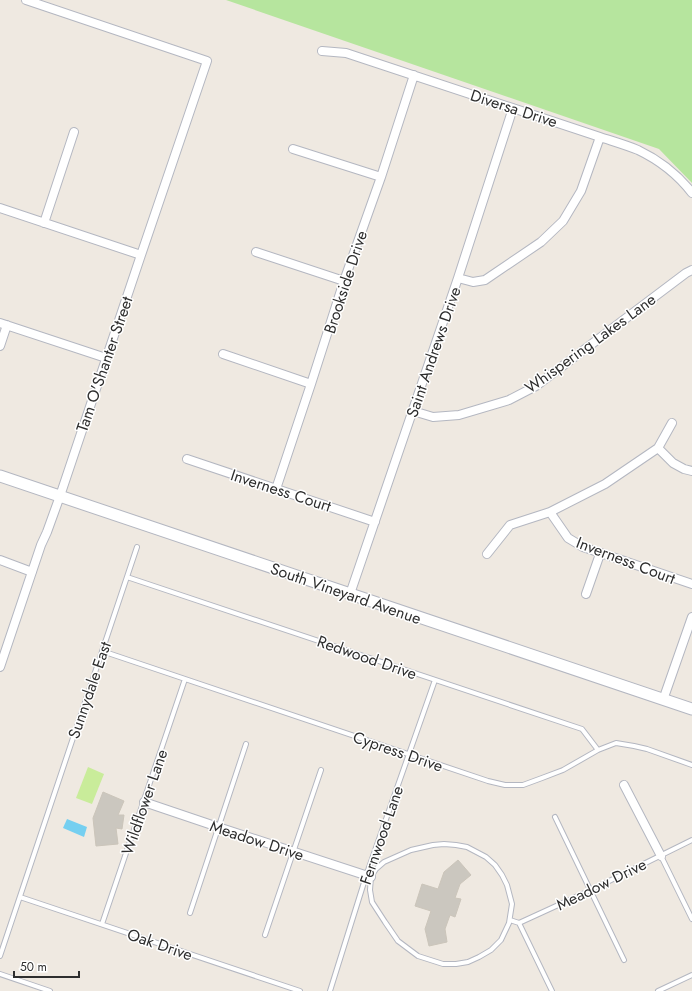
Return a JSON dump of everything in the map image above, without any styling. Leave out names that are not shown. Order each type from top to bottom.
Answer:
[{"type":"main road","name":"South Vineyard Avenue","points":[[0,476],[692,709]]},
{"type":"street","name":"Tam O'Shanter Street","points":[[0,667],[41,545],[60,496],[207,61],[26,0]]},
{"type":"street","name":"Diversa Drive","points":[[322,50],[346,53],[638,150],[656,160],[672,172],[692,193]]},
{"type":"street","name":"Brookside Drive","points":[[276,489],[312,384],[344,281],[381,177],[414,75]]},
{"type":"street","name":"Saint Andrews Drive","points":[[350,594],[458,278],[513,108]]},
{"type":"street","points":[[44,223],[74,132]]},
{"type":"street","points":[[458,278],[473,282],[485,280],[541,242],[563,221],[581,191],[600,137]]},
{"type":"street","points":[[292,149],[381,177]]},
{"type":"street","points":[[0,208],[141,256]]},
{"type":"street","points":[[256,252],[344,281]]},
{"type":"street","name":"Whispering Lakes Lane","points":[[413,411],[433,417],[459,415],[509,400],[536,386],[692,270]]},
{"type":"street","points":[[0,346],[3,324],[106,358]]},
{"type":"street","points":[[222,354],[312,384]]},
{"type":"street","points":[[487,554],[510,525],[550,512],[605,484],[658,448],[672,423]]},
{"type":"street","points":[[658,448],[673,463],[684,469],[692,471]]},
{"type":"street","name":"Inverness Court","points":[[187,459],[375,522]]},
{"type":"street","name":"Inverness Court","points":[[550,512],[568,538],[583,547],[692,584]]},
{"type":"street","points":[[586,594],[600,554]]},
{"type":"street","points":[[0,560],[32,572]]},
{"type":"street","points":[[663,700],[692,617]]},
{"type":"street","points":[[624,785],[661,856]]},
{"type":"street","name":"Meadow Drive","points":[[144,802],[368,876]]},
{"type":"lane","name":"Sunnydale East","points":[[0,956],[137,547]]},
{"type":"lane","name":"Redwood Drive","points":[[127,577],[582,729],[598,750]]},
{"type":"lane","name":"Cypress Drive","points":[[102,651],[488,781],[505,785],[523,785],[542,778],[563,770],[598,750],[616,744],[647,749],[692,765]]},
{"type":"lane","name":"Wildflower Lane","points":[[102,924],[185,679]]},
{"type":"lane","name":"Fernwood Lane","points":[[330,991],[435,680]]},
{"type":"lane","points":[[190,913],[246,744]]},
{"type":"lane","points":[[265,935],[321,770]]},
{"type":"lane","points":[[555,816],[624,960]]},
{"type":"lane","name":"Meadow Drive","points":[[519,923],[591,890],[692,840]]},
{"type":"lane","points":[[444,844],[467,847],[486,857],[495,865],[507,885],[512,904],[510,920],[506,932],[501,940],[491,950],[479,958],[468,962],[442,964],[418,956],[398,941],[384,922],[372,902],[368,876],[384,862],[411,850],[444,844]]},
{"type":"lane","points":[[661,856],[692,919]]},
{"type":"lane","name":"Oak Drive","points":[[20,897],[300,991]]},
{"type":"lane","points":[[510,920],[519,923],[552,991]]},
{"type":"lane","points":[[0,974],[50,991]]},
{"type":"lane","points":[[658,991],[692,974]]},
{"type":"green space","points":[[226,0],[692,0],[692,183],[659,149]]},
{"type":"green space","points":[[88,767],[104,774],[92,804],[76,798]]},
{"type":"water","points":[[67,819],[87,827],[84,837],[63,828]]},
{"type":"building","points":[[103,792],[124,801],[118,815],[124,815],[122,829],[116,828],[118,844],[96,846],[93,818]]},
{"type":"building","points":[[458,860],[471,875],[460,884],[455,898],[461,899],[455,917],[450,915],[445,929],[447,942],[429,946],[425,929],[431,911],[415,906],[422,884],[438,889],[444,872]]}]
